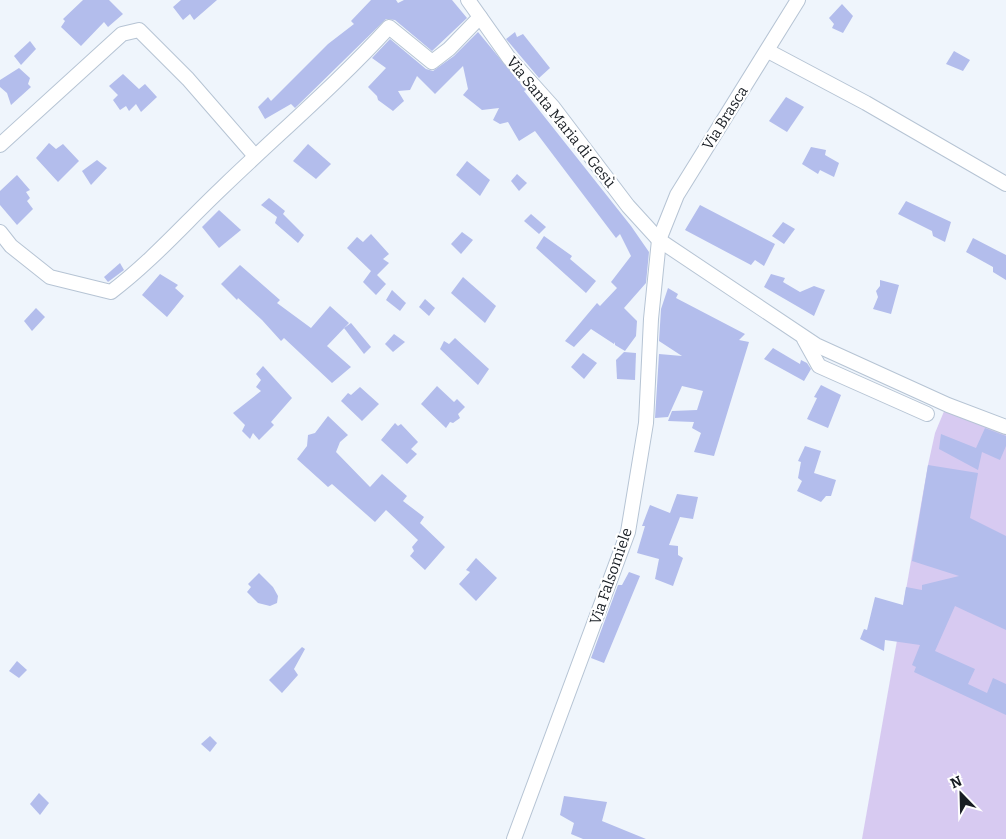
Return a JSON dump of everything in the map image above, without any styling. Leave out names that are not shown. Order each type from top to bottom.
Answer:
[{"type":"street","name":"Via Santa Maria di Gesù","points":[[468,0],[508,58],[553,108],[628,206],[659,240],[816,346],[948,405],[1006,427]]},
{"type":"street","name":"Via Brasca","points":[[659,240],[677,195],[798,0]]},
{"type":"street","points":[[0,232],[11,246],[50,277],[111,292],[141,270],[211,198],[360,59],[389,27],[432,62],[449,49],[480,17]]},
{"type":"street","points":[[0,145],[122,34],[139,30],[188,79],[255,156]]},
{"type":"street","points":[[768,51],[866,103],[1006,184]]},
{"type":"street","name":"Via Falsomiele","points":[[514,839],[614,575],[628,532],[646,423],[651,319],[659,240]]},
{"type":"street","points":[[802,337],[819,366],[928,414]]},
{"type":"shaded area","points":[[945,409],[1006,431],[1006,839],[862,839],[928,465],[935,433]]},
{"type":"building","points":[[83,0],[109,0],[123,14],[108,27],[104,22],[81,46],[61,27],[65,21],[63,19]]},
{"type":"building","points":[[181,0],[217,0],[194,20],[190,14],[183,20],[173,7]]},
{"type":"building","points":[[371,0],[396,0],[398,3],[404,0],[452,0],[467,18],[432,51],[395,20],[386,19],[295,108],[291,104],[265,119],[258,107],[268,97],[271,101],[328,44],[354,24],[351,21]]},
{"type":"building","points":[[842,4],[853,16],[843,33],[832,28],[834,24],[829,18]]},
{"type":"building","points":[[478,32],[526,90],[524,91],[631,226],[649,252],[646,283],[624,308],[637,321],[636,336],[625,351],[615,345],[615,342],[614,344],[591,329],[574,347],[565,341],[597,303],[600,306],[617,288],[611,282],[631,256],[620,234],[616,238],[535,131],[519,141],[508,122],[500,124],[493,120],[499,108],[482,110],[463,95],[468,89],[463,66],[435,94],[417,76],[410,90],[398,91],[404,101],[393,111],[378,100],[377,96],[368,87],[386,68],[372,58],[390,39],[426,69],[433,71],[454,56]]},
{"type":"building","points":[[515,32],[517,37],[523,34],[550,68],[539,78],[506,39]]},
{"type":"building","points":[[30,41],[36,49],[21,65],[14,56]]},
{"type":"building","points":[[954,51],[970,60],[963,71],[946,64]]},
{"type":"building","points":[[19,68],[30,78],[28,84],[31,87],[11,105],[7,93],[0,87],[0,80]]},
{"type":"building","points":[[123,74],[139,89],[145,84],[157,97],[141,112],[136,104],[129,111],[126,106],[120,110],[113,100],[118,95],[109,86]]},
{"type":"building","points":[[786,97],[804,107],[787,132],[769,121]]},
{"type":"building","points":[[49,143],[56,149],[63,144],[79,161],[58,182],[36,158]]},
{"type":"building","points":[[308,144],[331,164],[316,179],[293,161]]},
{"type":"building","points":[[811,147],[826,150],[825,155],[839,163],[834,177],[820,170],[818,174],[802,164]]},
{"type":"building","points":[[97,160],[107,168],[91,185],[82,171]]},
{"type":"building","points":[[467,161],[490,180],[480,196],[456,175]]},
{"type":"building","points":[[517,174],[527,183],[519,191],[511,181]]},
{"type":"building","points":[[17,175],[30,190],[26,192],[30,198],[27,201],[33,209],[17,225],[0,205],[0,191]]},
{"type":"building","points":[[269,198],[285,211],[283,214],[304,235],[298,243],[275,223],[277,217],[261,205]]},
{"type":"building","points":[[906,201],[951,222],[945,242],[933,236],[932,231],[898,214]]},
{"type":"building","points":[[700,205],[775,244],[764,266],[755,260],[751,265],[685,230]]},
{"type":"building","points":[[219,210],[241,230],[219,248],[202,227]]},
{"type":"building","points":[[531,214],[546,227],[539,234],[524,221]]},
{"type":"building","points":[[783,222],[795,229],[784,244],[772,236]]},
{"type":"building","points":[[462,232],[473,240],[461,254],[451,244]]},
{"type":"building","points":[[371,234],[389,254],[383,259],[389,263],[377,275],[386,284],[376,295],[363,282],[371,271],[347,248],[357,237],[363,242]]},
{"type":"building","points":[[544,236],[572,256],[570,259],[596,281],[586,293],[536,248]]},
{"type":"building","points":[[973,238],[1006,255],[1006,280],[993,272],[993,267],[966,252]]},
{"type":"building","points":[[120,263],[124,270],[108,282],[104,277]]},
{"type":"building","points":[[240,265],[280,300],[277,303],[311,328],[330,306],[349,323],[327,346],[351,367],[332,383],[284,338],[281,341],[262,320],[221,284]]},
{"type":"building","points":[[160,274],[178,285],[175,288],[184,296],[167,317],[142,295]]},
{"type":"building","points":[[771,274],[785,278],[783,282],[800,292],[814,286],[825,290],[814,316],[764,287]]},
{"type":"building","points":[[463,277],[496,306],[485,323],[451,293]]},
{"type":"building","points":[[880,280],[899,285],[891,314],[873,309],[878,297],[876,291],[880,286]]},
{"type":"building","points":[[668,288],[678,294],[676,298],[745,334],[739,340],[749,342],[714,456],[694,452],[701,433],[692,428],[694,422],[668,421],[672,411],[697,410],[703,391],[682,386],[668,417],[655,418],[659,354],[682,356],[659,341],[661,309]]},
{"type":"building","points":[[392,290],[406,303],[400,311],[386,300]]},
{"type":"building","points":[[425,299],[435,308],[429,316],[419,307]]},
{"type":"building","points":[[36,308],[45,317],[32,331],[24,321]]},
{"type":"building","points":[[351,323],[371,347],[364,354],[344,328]]},
{"type":"building","points":[[394,334],[405,342],[393,352],[385,344]]},
{"type":"building","points":[[455,338],[489,369],[478,385],[440,349],[444,341],[449,344]]},
{"type":"building","points":[[773,348],[800,364],[801,360],[807,363],[811,369],[804,381],[764,359]]},
{"type":"building","points":[[624,352],[636,353],[635,380],[617,379],[616,360]]},
{"type":"building","points":[[583,353],[597,363],[584,379],[571,367]]},
{"type":"building","points":[[263,366],[292,398],[271,422],[274,425],[259,440],[253,433],[250,439],[242,431],[245,425],[233,413],[261,391],[256,387],[261,380],[256,374]]},
{"type":"building","points":[[821,385],[841,395],[828,428],[807,419],[817,398],[814,397]]},
{"type":"building","points":[[437,386],[454,402],[457,399],[465,407],[458,414],[460,418],[453,423],[450,422],[446,428],[421,404]]},
{"type":"building","points":[[360,387],[379,404],[362,421],[341,401],[348,393],[351,395]]},
{"type":"building","points":[[328,416],[348,435],[340,442],[336,452],[370,487],[382,474],[407,496],[403,501],[424,517],[420,523],[445,547],[425,570],[410,556],[414,551],[412,547],[418,540],[386,510],[375,522],[332,484],[328,487],[297,459],[307,446],[308,435],[315,433]]},
{"type":"building","points":[[395,423],[398,426],[401,424],[418,442],[411,449],[417,454],[407,464],[381,440]]},
{"type":"building","points":[[985,428],[1006,436],[1006,446],[1000,460],[982,452],[978,470],[939,449],[941,434],[976,448]]},
{"type":"building","points":[[805,446],[821,451],[814,473],[836,480],[831,496],[826,496],[821,502],[797,491],[802,481],[798,478],[801,462],[798,461]]},
{"type":"building","points":[[928,465],[978,473],[970,518],[1006,536],[1006,630],[955,606],[935,651],[975,669],[968,684],[987,693],[993,678],[1006,684],[1006,715],[914,672],[916,667],[912,665],[920,645],[885,640],[884,651],[860,639],[864,629],[867,630],[875,597],[903,605],[906,587],[922,590],[922,585],[959,576],[912,561]]},
{"type":"building","points":[[677,494],[698,497],[693,519],[680,517],[669,545],[678,546],[678,555],[683,558],[673,586],[655,579],[659,559],[637,553],[645,526],[642,526],[650,505],[670,513]]},
{"type":"building","points":[[476,558],[497,578],[476,601],[459,584],[470,572],[466,570]]},
{"type":"building","points":[[629,572],[640,576],[604,663],[591,658],[618,585],[622,585]]},
{"type":"building","points":[[259,573],[273,587],[278,596],[277,603],[270,606],[258,603],[247,592],[251,587],[248,584]]},
{"type":"building","points":[[302,647],[305,649],[294,669],[298,675],[282,693],[269,680]]},
{"type":"building","points":[[17,661],[27,670],[19,678],[9,671]]},
{"type":"building","points":[[210,736],[217,743],[210,752],[201,744]]},
{"type":"building","points":[[39,793],[49,803],[40,815],[30,804]]},
{"type":"building","points":[[564,796],[607,802],[602,821],[646,839],[583,839],[571,834],[574,823],[560,815]]}]
